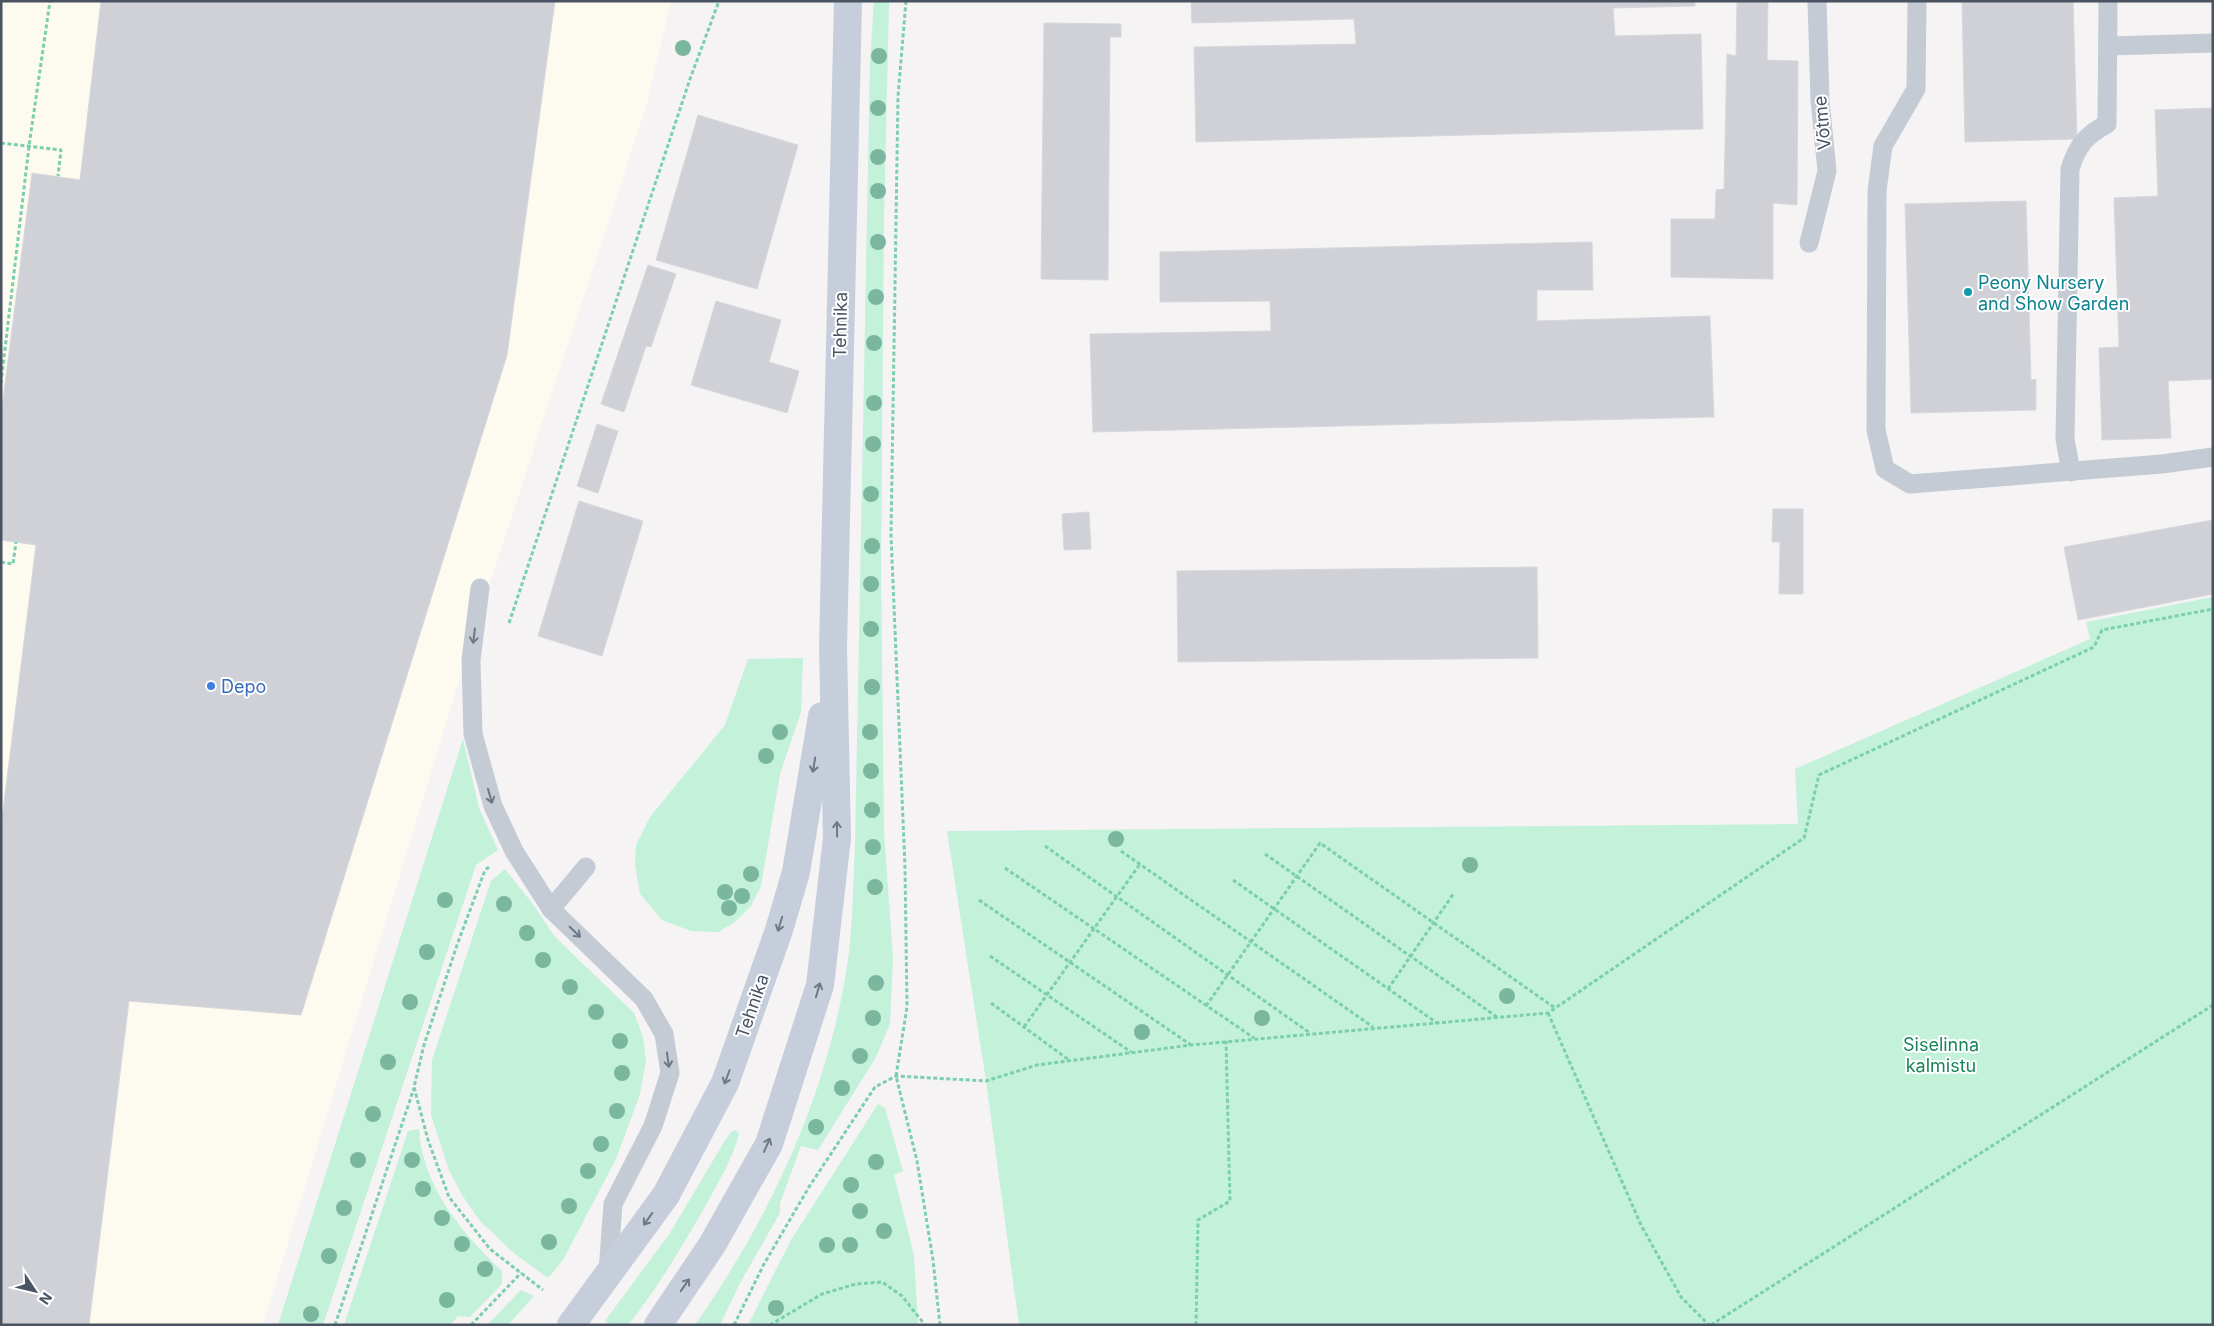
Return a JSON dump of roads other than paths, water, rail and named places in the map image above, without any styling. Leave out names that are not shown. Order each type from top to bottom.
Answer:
[{"type":"main road","name":"Tehnika","points":[[658,1325],[712,1246],[769,1144],[820,985],[837,838],[833,648],[848,1]]},
{"type":"main road","name":"Tehnika","points":[[571,1325],[666,1195],[725,1083],[796,872],[833,648]]},
{"type":"lane","name":"Võtme","points":[[1810,243],[1827,170],[1820,100],[1817,1]]},
{"type":"lane","points":[[1917,1],[1916,89],[1883,146],[1877,191],[1876,430],[1885,469],[1910,484],[2162,464],[2213,457]]},
{"type":"lane","points":[[2071,472],[2065,439],[2070,169],[2075,152],[2082,141],[2091,132],[2107,124],[2108,1]]},
{"type":"lane","points":[[2109,46],[2213,43]]},
{"type":"lane","points":[[480,588],[471,660],[473,734],[493,806],[514,851],[536,888],[551,908],[644,999],[664,1034],[670,1073],[653,1126],[613,1204],[608,1275]]},
{"type":"lane","points":[[551,908],[586,867]]},
{"type":"place","name":"Peony Nursery and Show Garden","points":[[1968,292]]},
{"type":"place","name":"Depo","points":[[211,686]]},
{"type":"park label","name":"Siselinna kalmistu","points":[[1941,1054]]}]
